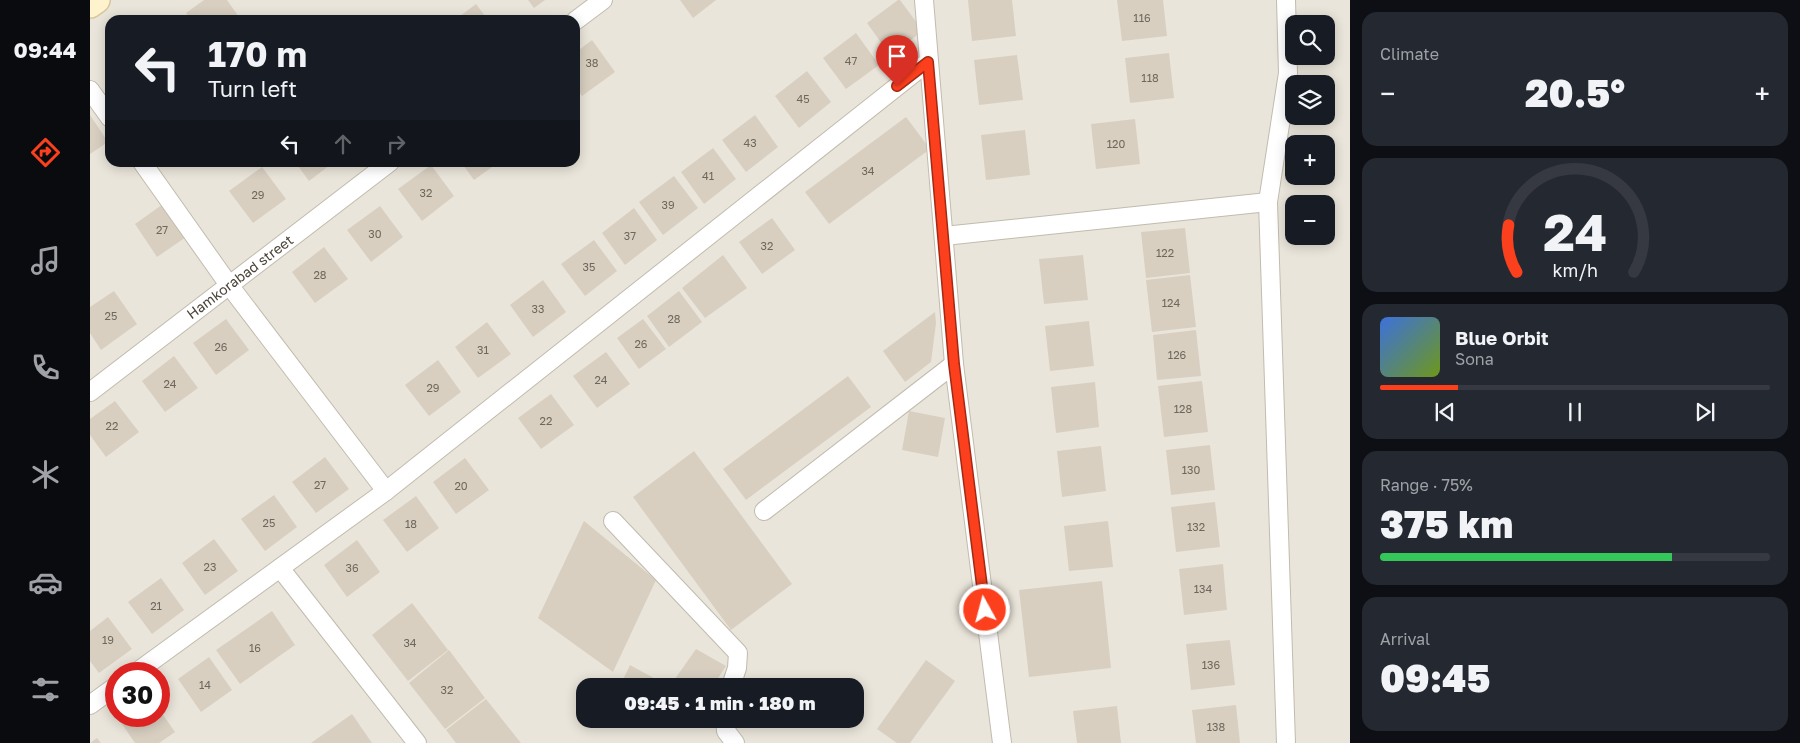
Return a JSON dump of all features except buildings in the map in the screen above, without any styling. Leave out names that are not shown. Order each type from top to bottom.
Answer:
[{"type":"street","points":[[90,5],[97,0]]},
{"type":"street","points":[[580,17],[603,0]]},
{"type":"street","points":[[924,0],[954,364],[1002,743]]},
{"type":"street","points":[[1286,0],[1288,73],[1268,202],[1286,743]]},
{"type":"street","points":[[151,662],[386,491],[928,62]]},
{"type":"street","points":[[90,90],[105,111]]},
{"type":"street","points":[[146,167],[230,285],[386,491]]},
{"type":"street","name":"Hamkorabad street","points":[[90,392],[383,167]]},
{"type":"street","points":[[944,236],[1268,202]]},
{"type":"street","points":[[764,511],[954,364]]},
{"type":"street","points":[[614,521],[738,653],[737,668],[734,678]]},
{"type":"street","points":[[280,568],[416,743]]},
{"type":"street","points":[[90,705],[105,694]]},
{"type":"street","points":[[726,728],[736,743]]},
{"type":"shaded area","points":[[90,0],[1350,0],[1350,743],[90,743]]},
{"type":"route","points":[[897,86],[928,62],[954,364],[985,610]]}]
